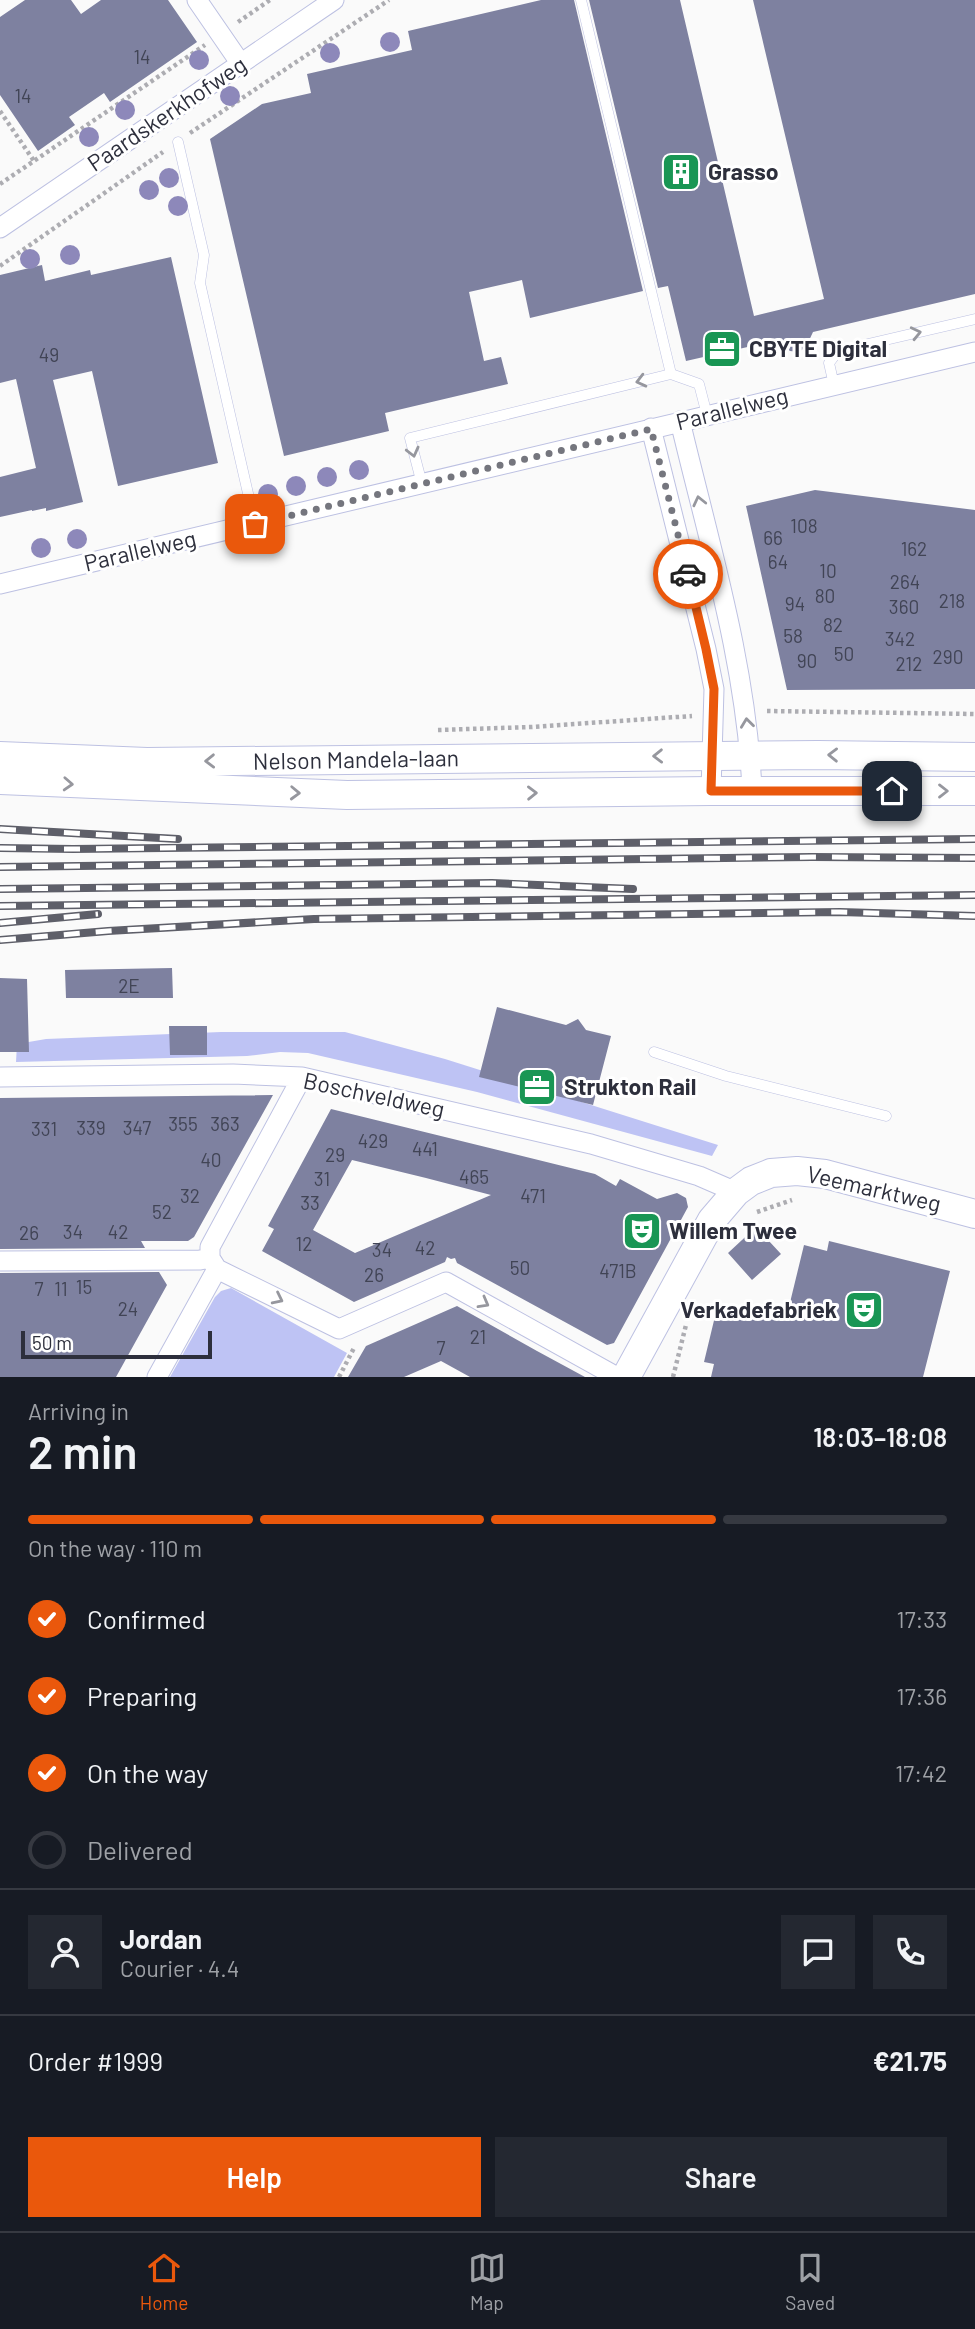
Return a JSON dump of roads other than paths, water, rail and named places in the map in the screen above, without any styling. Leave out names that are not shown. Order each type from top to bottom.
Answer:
[{"type":"main road","name":"Nelson Mandela-laan","points":[[0,756],[147,762],[712,756],[975,757]]},
{"type":"main road","name":"Nelson Mandela-laan","points":[[0,780],[347,795],[975,791]]},
{"type":"main road","name":"Veemarktweg","points":[[626,1377],[712,1220],[744,1203],[751,1181],[771,1173],[797,1171],[825,1174],[975,1214]]},
{"type":"street","points":[[197,0],[241,64]]},
{"type":"street","name":"Paardskerkhofweg","points":[[0,228],[334,0]]},
{"type":"street","name":"Parallelweg","points":[[0,584],[975,352]]},
{"type":"street","points":[[680,421],[733,643],[751,756],[752,791]]},
{"type":"street","points":[[651,429],[714,689],[711,791]]},
{"type":"street","name":"Boschveldweg","points":[[0,1077],[233,1074],[302,1077],[591,1144],[699,1176],[744,1203]]},
{"type":"street","points":[[157,1377],[214,1263],[210,1247],[302,1077]]},
{"type":"street","points":[[0,1261],[200,1260],[214,1263],[339,1329],[446,1282],[617,1377]]},
{"type":"lane","points":[[581,0],[671,373]]},
{"type":"lane","points":[[178,142],[204,255],[200,283],[255,524]]},
{"type":"lane","points":[[834,385],[829,363],[838,351],[975,319]]},
{"type":"lane","points":[[422,484],[410,438],[671,373],[699,384],[707,415]]},
{"type":"lane","points":[[653,1052],[726,1076],[886,1116]]},
{"type":"railway","points":[[0,829],[178,839]]},
{"type":"railway","points":[[0,848],[975,839]]},
{"type":"railway","points":[[0,867],[812,857],[975,858]]},
{"type":"railway","points":[[0,889],[492,883],[633,889]]},
{"type":"railway","points":[[0,906],[975,895]]},
{"type":"railway","points":[[0,940],[314,919],[840,912],[975,916]]},
{"type":"railway","points":[[0,923],[98,914]]},
{"type":"place","name":"Grasso","points":[[681,172]]},
{"type":"place","name":"CBYTE Digital","points":[[722,349]]},
{"type":"place","name":"Strukton Rail","points":[[537,1087]]},
{"type":"place","name":"Willem Twee","points":[[642,1231]]},
{"type":"place","name":"Verkadefabriek","points":[[864,1310]]}]
